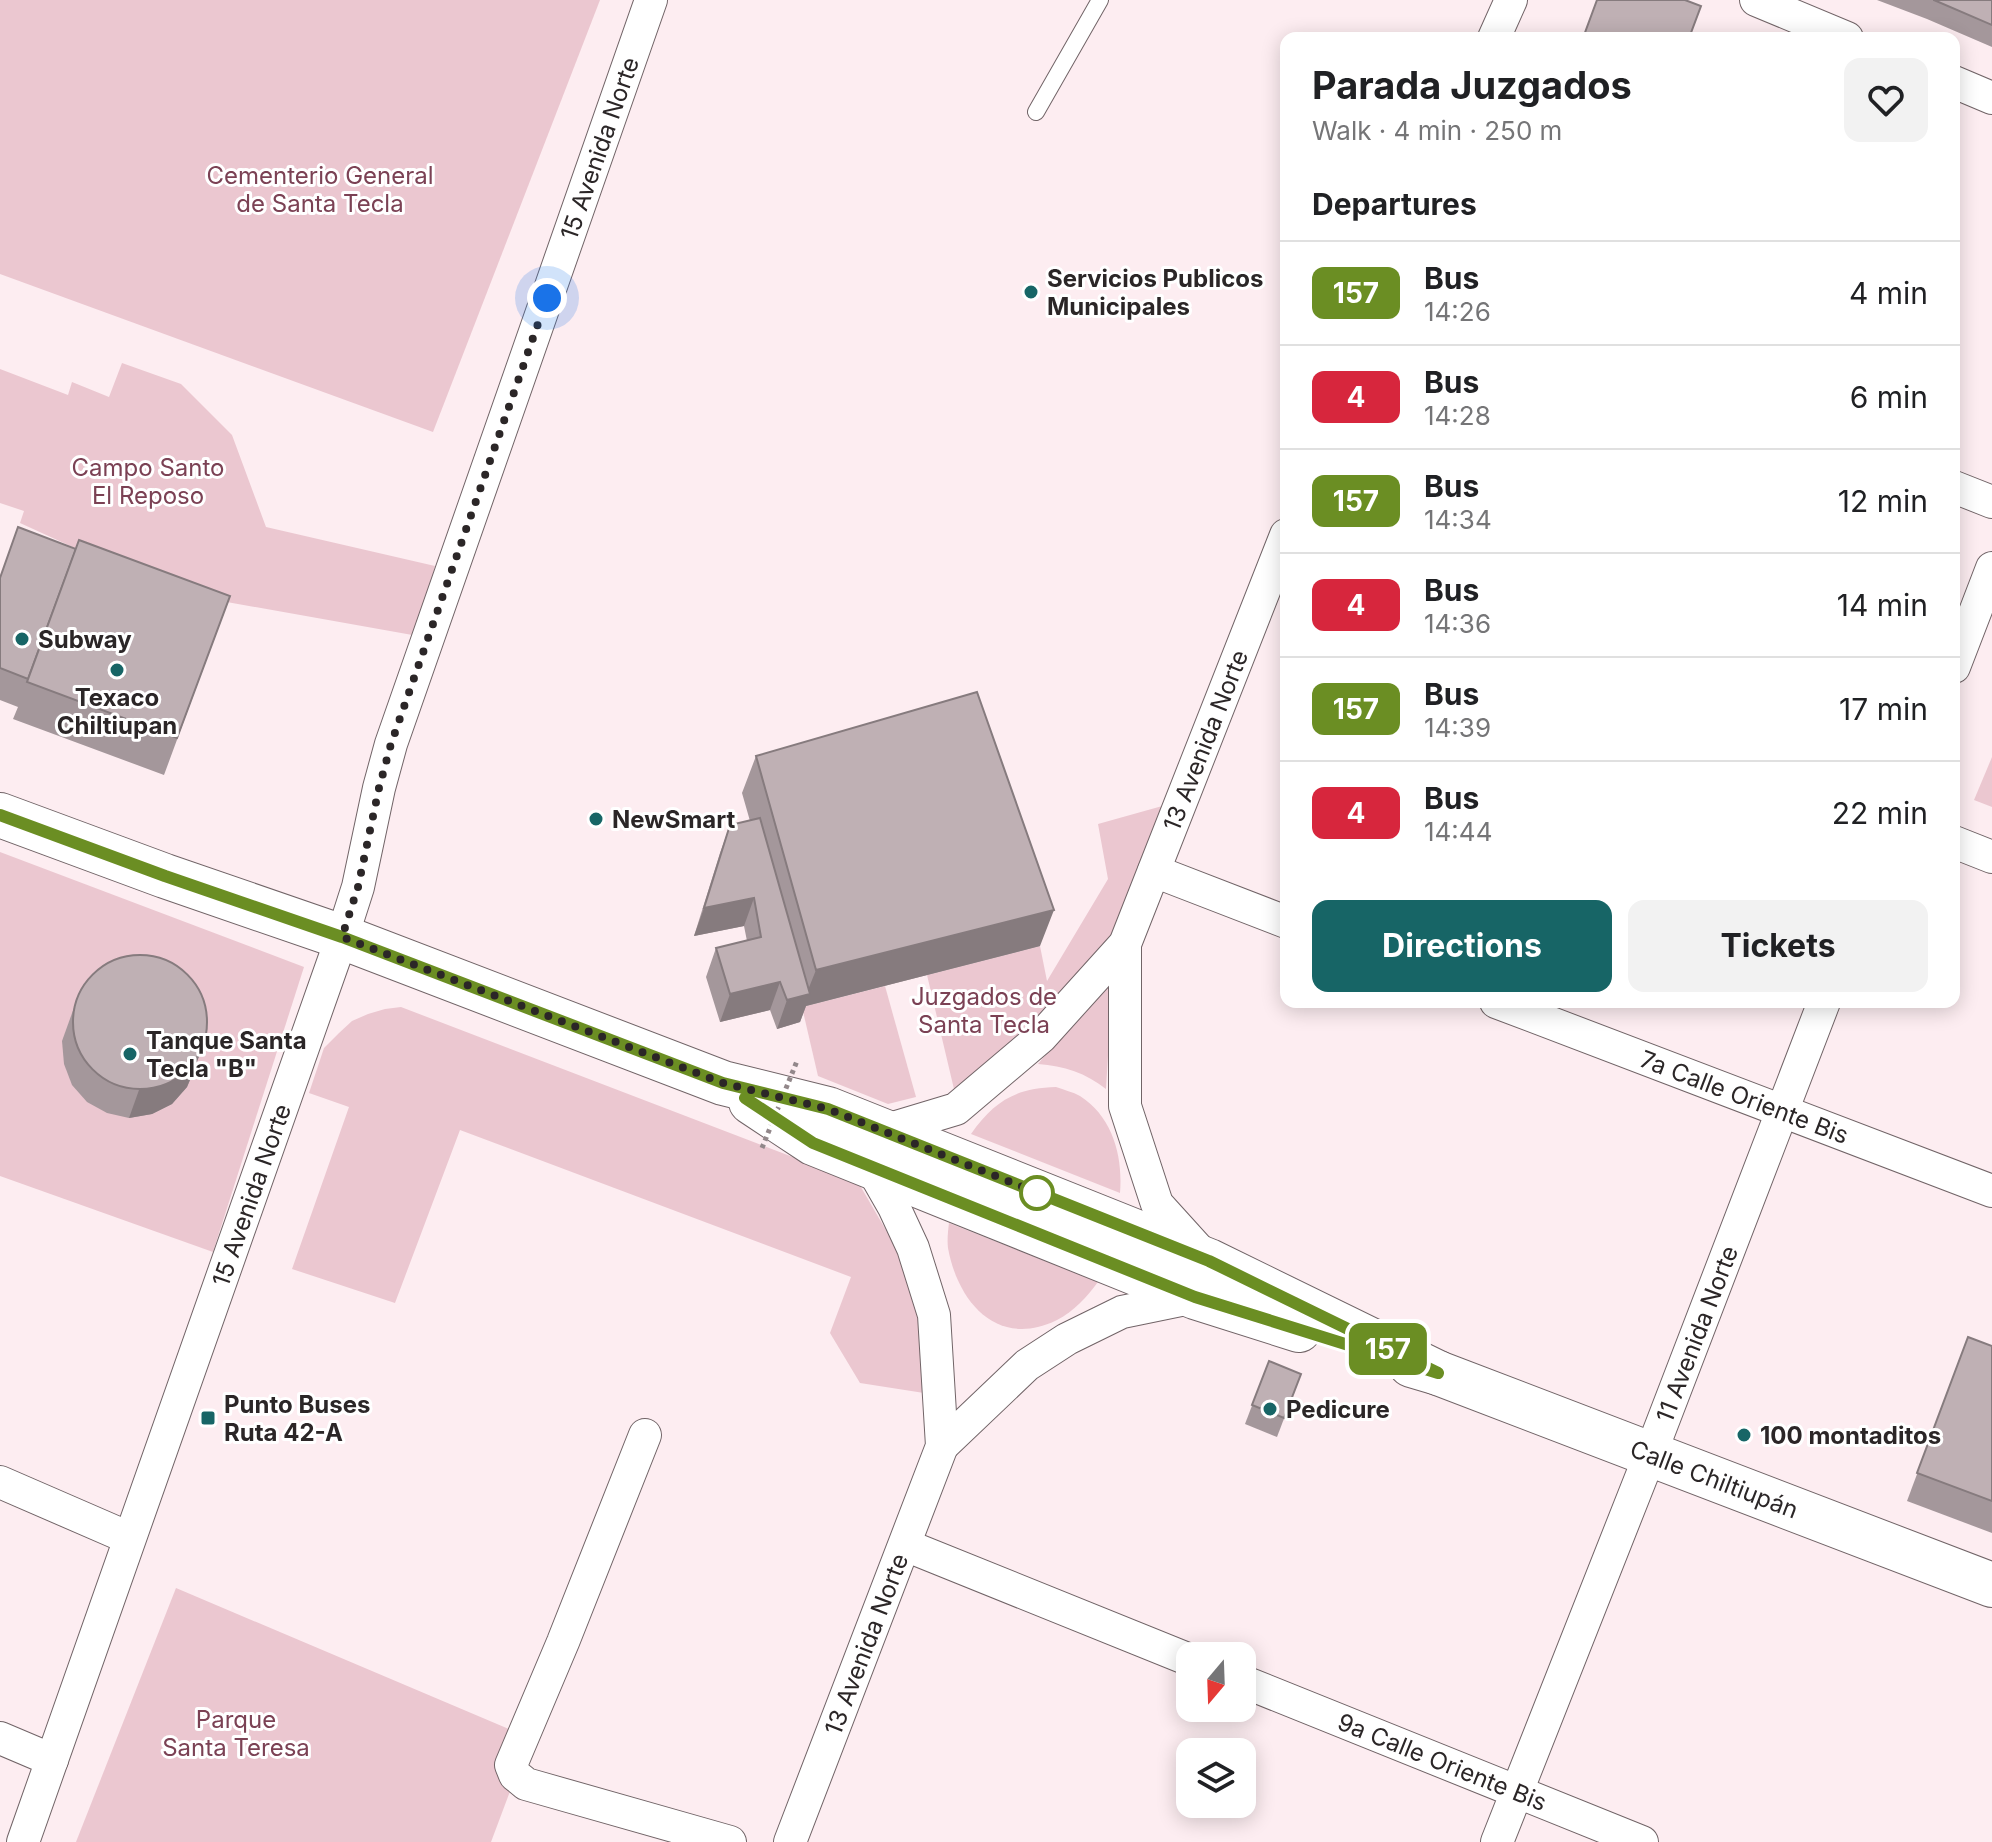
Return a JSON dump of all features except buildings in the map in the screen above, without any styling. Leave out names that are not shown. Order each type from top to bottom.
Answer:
[{"type":"main road","name":"Calle Chiltiupán","points":[[0,815],[342,937],[723,1083],[813,1143],[876,1148],[1438,1373],[1992,1585]]},
{"type":"street","name":"15 Avenida Norte","points":[[23,1842],[342,937],[358,887],[391,744],[651,0]]},
{"type":"street","points":[[1497,32],[1511,0]]},
{"type":"street","points":[[1756,0],[1833,32]]},
{"type":"street","points":[[1960,85],[1992,98]]},
{"type":"street","points":[[1960,489],[1992,502]]},
{"type":"street","points":[[1960,651],[1992,568]]},
{"type":"street","name":"13 Avenida Norte","points":[[790,1842],[942,1446],[934,1315],[876,1148],[956,1109],[1041,1037],[1125,944],[1278,578]]},
{"type":"street","points":[[1960,844],[1992,857]]},
{"type":"street","points":[[1154,871],[1280,920]]},
{"type":"street","name":"13 Avenida Norte","points":[[942,1446],[1027,1365],[1067,1339],[1202,1279],[1157,1204],[1125,1106],[1125,944]]},
{"type":"street","name":"7a Calle Oriente Bis","points":[[1512,1008],[1992,1191]]},
{"type":"street","name":"11 Avenida Norte","points":[[1497,1842],[1822,1008]]},
{"type":"street","points":[[645,1435],[511,1765],[515,1775],[526,1784],[730,1842]]},
{"type":"street","points":[[0,1482],[129,1538]]},
{"type":"street","points":[[905,1545],[1176,1654]]},
{"type":"street","name":"9a Calle Oriente Bis","points":[[1256,1687],[1642,1842]]},
{"type":"street","points":[[0,1738],[52,1760]]},
{"type":"lane","points":[[1036,112],[1100,0]]},
{"type":"path","points":[[762,1148],[797,1061]]},
{"type":"green space","name":"Cementerio General de Santa Tecla","points":[[0,0],[600,0],[433,432],[0,274]]},
{"type":"green space","name":"Campo Santo El Reposo","points":[[122,363],[181,384],[232,435],[266,527],[435,566],[418,636],[171,592],[20,523],[24,511],[0,503],[0,369],[68,395],[72,382],[109,397]]},
{"type":"green space","points":[[1992,757],[1992,807],[1974,800]]},
{"type":"green space","name":"Juzgados de Santa Tecla","points":[[1173,803],[1117,941],[1034,1031],[954,1089],[927,975],[1040,946],[1047,981],[1108,879],[1098,824]]},
{"type":"green space","points":[[0,852],[304,967],[213,1252],[0,1176]]},
{"type":"green space","points":[[1113,973],[1106,1089],[1074,1071],[1038,1064]]},
{"type":"green space","name":"Juzgados de Santa Tecla","points":[[885,986],[916,1097],[888,1104],[818,1076],[802,1007]]},
{"type":"green space","points":[[401,1007],[858,1182],[894,1244],[922,1322],[924,1393],[860,1383],[830,1333],[851,1277],[460,1130],[395,1303],[292,1269],[349,1107],[309,1093],[324,1048],[352,1021],[385,1009]]},
{"type":"green space","points":[[1056,1087],[1080,1096],[1108,1126],[1120,1166],[1120,1193],[971,1134],[988,1113],[1007,1098],[1029,1090]]},
{"type":"green space","points":[[949,1223],[1098,1282],[1080,1303],[1057,1320],[1016,1329],[999,1324],[984,1316],[961,1287],[948,1248]]},
{"type":"green space","name":"Parque Santa Teresa","points":[[176,1588],[530,1738],[491,1842],[76,1842]]},
{"type":"bus line","name":"157","points":[[0,815],[342,937],[723,1083],[828,1109],[1209,1261],[1438,1373],[1195,1297],[813,1143],[745,1098]]},
{"type":"place","name":"Servicios Publicos Municipales","points":[[1031,292]]},
{"type":"place","name":"Subway","points":[[22,639]]},
{"type":"place","name":"Texaco Chiltiupan","points":[[117,670]]},
{"type":"place","name":"NewSmart","points":[[596,819]]},
{"type":"place","name":"Tanque Santa Tecla \"B\"","points":[[130,1054]]},
{"type":"place","name":"Pedicure","points":[[1270,1409]]},
{"type":"place","name":"Punto Buses Ruta 42-A","points":[[208,1418]]},
{"type":"place","name":"100 montaditos","points":[[1744,1435]]},
{"type":"route","points":[[547,298],[391,744],[358,887],[342,937],[723,1083],[828,1109],[1043,1195],[1037,1193]]}]
